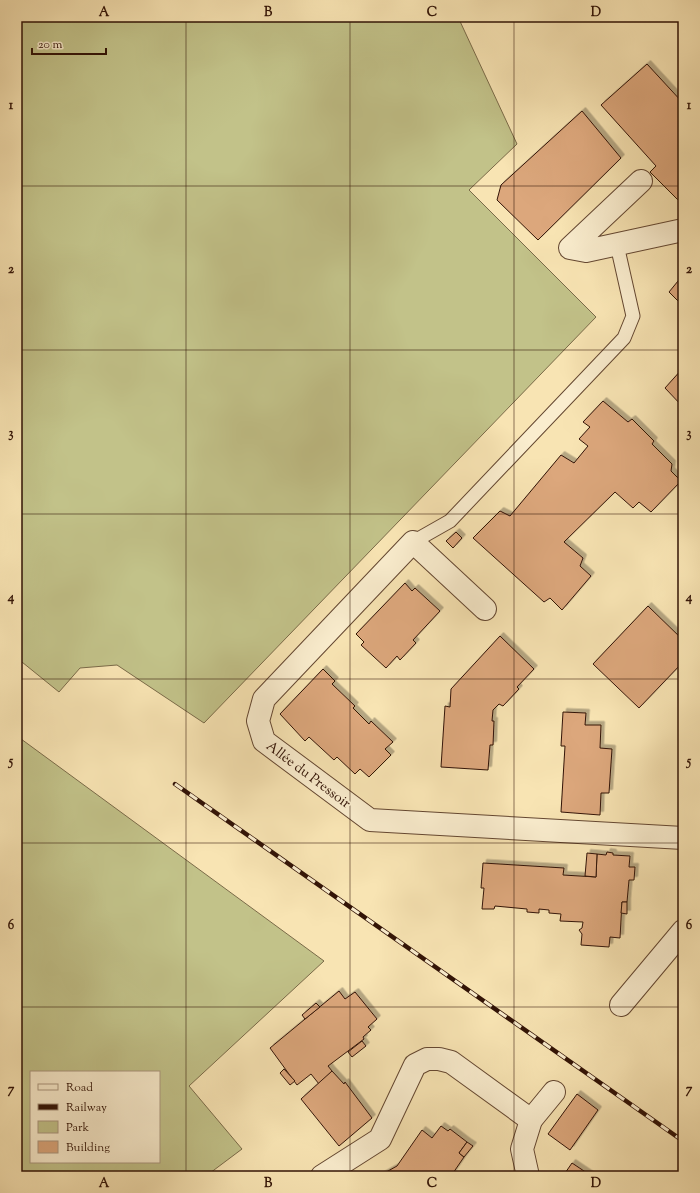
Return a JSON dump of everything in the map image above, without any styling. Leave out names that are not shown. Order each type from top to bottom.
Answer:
[{"type":"street","points":[[641,180],[570,248],[586,251],[683,230]]},
{"type":"street","points":[[413,542],[485,608]]},
{"type":"street","name":"Allée du Pressoir","points":[[413,542],[264,699],[258,721],[264,741],[370,820],[683,838]]},
{"type":"street","points":[[621,1005],[683,931]]},
{"type":"street","points":[[322,1176],[380,1139],[415,1065],[427,1059],[439,1059],[451,1062],[531,1120]]},
{"type":"street","points":[[528,1176],[522,1149],[531,1120],[554,1092]]},
{"type":"lane","points":[[413,542],[450,521],[624,338],[633,316],[617,245]]},
{"type":"green space","points":[[17,17],[458,17],[517,144],[469,190],[596,317],[204,723],[117,665],[80,668],[59,692],[17,658]]},
{"type":"green space","points":[[17,736],[324,961],[189,1086],[242,1149],[206,1176],[17,1176]]},
{"type":"building","points":[[647,64],[683,103],[682,204],[650,172],[656,166],[601,105]]},
{"type":"building","points":[[582,111],[621,158],[538,240],[497,200],[501,185]]},
{"type":"building","points":[[683,275],[683,306],[669,292]]},
{"type":"building","points":[[683,368],[683,407],[665,388]]},
{"type":"building","points":[[603,401],[628,422],[632,419],[654,441],[652,444],[672,464],[671,471],[681,481],[651,512],[639,502],[633,508],[615,492],[564,542],[583,558],[580,566],[591,576],[562,610],[550,598],[544,602],[473,538],[500,511],[510,516],[561,455],[574,463],[588,446],[579,439],[590,427],[583,422]]},
{"type":"building","points":[[456,532],[462,538],[453,548],[446,541]]},
{"type":"building","points":[[405,583],[412,591],[415,588],[440,611],[413,640],[416,643],[400,660],[397,656],[386,668],[361,645],[364,642],[356,634]]},
{"type":"building","points":[[648,606],[683,640],[683,662],[639,708],[593,664]]},
{"type":"building","points":[[500,636],[534,669],[517,687],[519,689],[503,706],[499,704],[493,710],[493,745],[490,745],[488,770],[441,767],[445,706],[450,707],[451,689]]},
{"type":"building","points":[[323,669],[335,681],[332,684],[355,706],[353,708],[369,724],[371,721],[393,742],[385,749],[391,755],[369,777],[360,769],[355,774],[337,757],[334,760],[309,737],[305,741],[280,714]]},
{"type":"building","points":[[563,712],[586,713],[585,725],[601,725],[600,748],[612,749],[609,793],[601,793],[600,815],[561,812],[565,746],[561,746]]},
{"type":"building","points":[[607,852],[613,853],[613,855],[630,856],[629,867],[635,867],[634,880],[629,880],[627,902],[622,902],[620,938],[610,937],[609,947],[581,945],[582,934],[579,930],[582,928],[583,922],[560,921],[561,914],[549,913],[549,910],[539,909],[539,913],[527,912],[527,909],[495,906],[494,909],[482,909],[484,888],[481,888],[483,863],[564,868],[563,875],[596,877],[597,854],[606,855]]},
{"type":"building","points":[[587,853],[597,854],[596,877],[585,876]]},
{"type":"building","points":[[622,902],[627,902],[627,914],[621,913]]},
{"type":"building","points":[[339,991],[345,999],[355,992],[377,1019],[368,1027],[371,1030],[363,1037],[364,1039],[328,1066],[332,1071],[319,1084],[311,1074],[297,1085],[270,1048]]},
{"type":"building","points":[[316,1003],[320,1007],[305,1019],[302,1015]]},
{"type":"building","points":[[362,1041],[366,1046],[352,1057],[348,1052]]},
{"type":"building","points":[[284,1069],[295,1081],[290,1085],[280,1073]]},
{"type":"building","points":[[332,1071],[344,1084],[345,1082],[372,1118],[339,1146],[301,1099]]},
{"type":"building","points":[[577,1094],[598,1110],[570,1150],[548,1134]]},
{"type":"building","points":[[441,1126],[448,1131],[450,1129],[467,1142],[459,1153],[464,1157],[451,1176],[379,1176],[397,1166],[422,1130],[432,1138]]},
{"type":"building","points":[[467,1142],[473,1146],[464,1157],[459,1153]]},
{"type":"building","points":[[572,1163],[590,1175],[590,1176],[563,1176]]},
{"type":"railway","points":[[175,784],[683,1141]]}]
